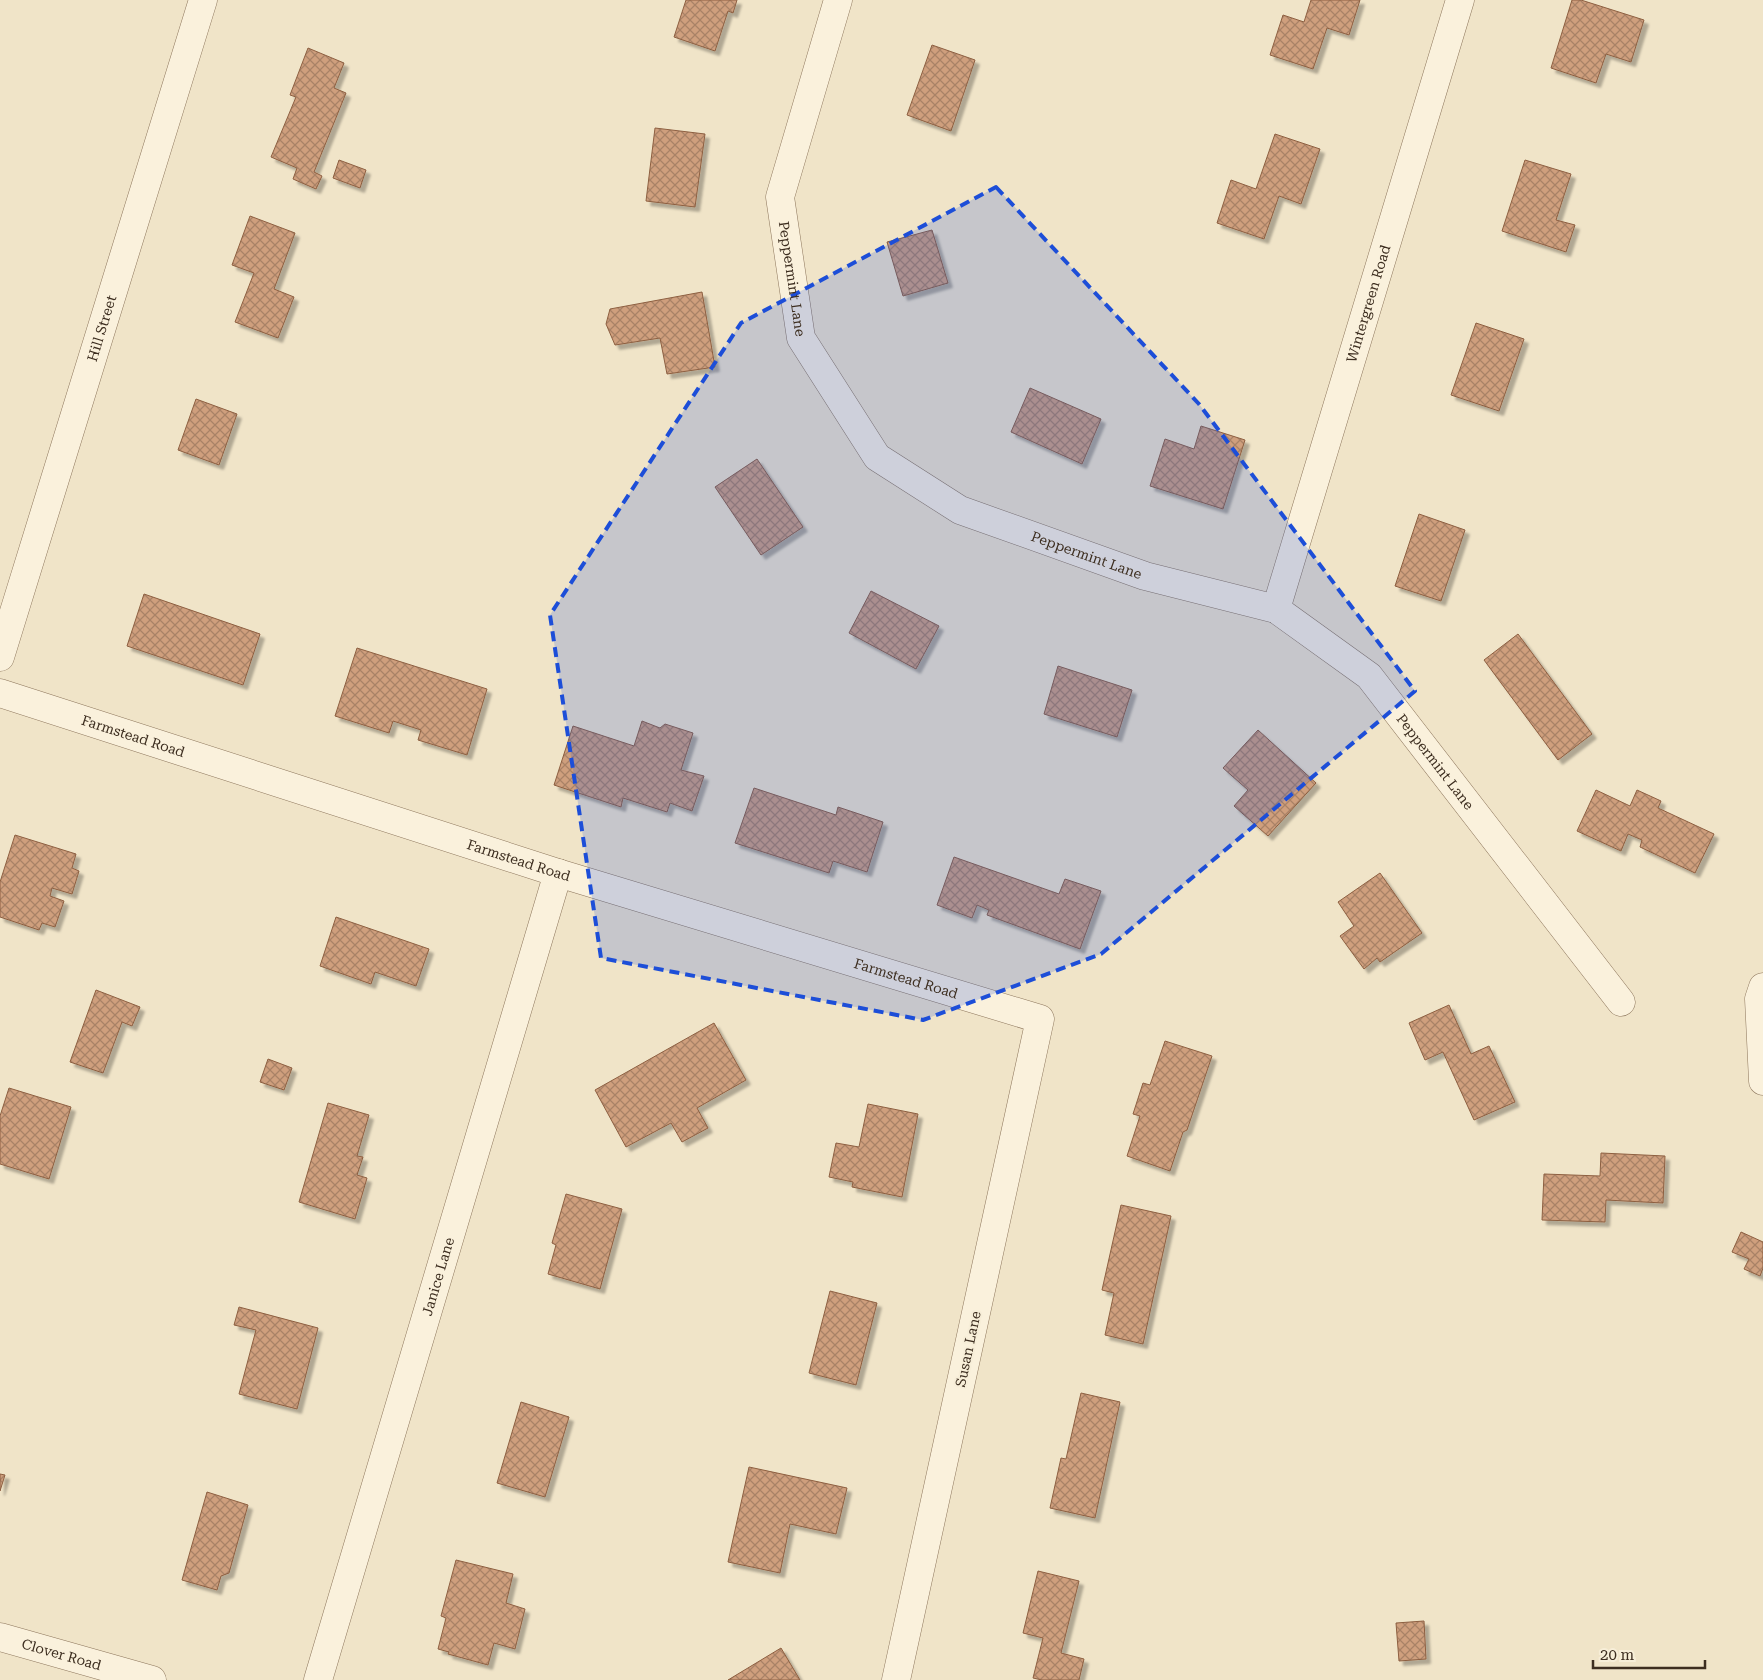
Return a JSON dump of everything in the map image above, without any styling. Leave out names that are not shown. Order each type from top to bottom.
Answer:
[{"type":"street","name":"Hill Street","points":[[0,657],[204,0]]},
{"type":"street","name":"Peppermint Lane","points":[[838,0],[780,197],[801,338],[877,457],[960,510],[1145,576],[1276,609],[1369,676],[1621,1002]]},
{"type":"street","name":"Wintergreen Road","points":[[1276,609],[1460,0]]},
{"type":"street","name":"Farmstead Road","points":[[0,693],[558,873],[1040,1019]]},
{"type":"street","name":"Janice Lane","points":[[318,1680],[558,873]]},
{"type":"street","points":[[1763,986],[1759,999],[1763,1081]]},
{"type":"street","name":"Susan Lane","points":[[896,1680],[1040,1019]]},
{"type":"street","name":"Clover Road","points":[[0,1637],[152,1680]]},
{"type":"highlighted area","points":[[996,187],[1199,404],[1415,691],[1101,954],[923,1020],[601,958],[550,615],[741,323]]},
{"type":"building","points":[[686,0],[737,0],[733,13],[728,11],[715,51],[674,37]]},
{"type":"building","points":[[1311,0],[1360,0],[1349,35],[1327,28],[1313,69],[1270,55],[1283,15],[1304,22]]},
{"type":"building","points":[[1572,0],[1581,0],[1644,20],[1631,62],[1606,54],[1596,83],[1551,68]]},
{"type":"building","points":[[932,45],[975,60],[951,131],[907,115]]},
{"type":"building","points":[[308,48],[344,63],[334,88],[346,93],[314,172],[322,176],[316,189],[293,179],[297,168],[271,157],[296,97],[290,95]]},
{"type":"building","points":[[655,128],[705,134],[695,207],[646,201]]},
{"type":"building","points":[[1275,134],[1320,149],[1301,204],[1279,196],[1264,239],[1217,223],[1231,180],[1256,189]]},
{"type":"building","points":[[339,160],[366,170],[360,188],[333,178]]},
{"type":"building","points":[[1525,160],[1571,174],[1556,220],[1575,225],[1566,252],[1502,231]]},
{"type":"building","points":[[250,216],[295,233],[274,289],[294,297],[278,338],[235,322],[254,273],[232,265]]},
{"type":"building","points":[[932,230],[948,283],[903,296],[887,242]]},
{"type":"building","points":[[702,292],[715,367],[667,374],[660,338],[615,345],[606,324],[610,309]]},
{"type":"building","points":[[1476,323],[1524,339],[1499,411],[1451,395]]},
{"type":"building","points":[[1030,388],[1101,419],[1082,464],[1011,432]]},
{"type":"building","points":[[196,399],[237,414],[219,465],[178,450]]},
{"type":"building","points":[[1201,426],[1245,440],[1223,509],[1150,486],[1165,439],[1194,449]]},
{"type":"building","points":[[757,459],[803,527],[761,555],[715,487]]},
{"type":"building","points":[[1419,514],[1465,530],[1441,601],[1395,586]]},
{"type":"building","points":[[871,591],[939,626],[916,669],[849,633]]},
{"type":"building","points":[[144,594],[260,634],[243,685],[127,646]]},
{"type":"building","points":[[1518,634],[1592,734],[1558,760],[1484,660]]},
{"type":"building","points":[[357,648],[487,689],[467,755],[418,740],[421,730],[393,721],[389,733],[335,716]]},
{"type":"building","points":[[1058,666],[1132,690],[1117,737],[1044,714]]},
{"type":"building","points":[[642,721],[660,728],[665,724],[693,733],[681,770],[704,776],[692,811],[670,803],[667,812],[623,798],[621,807],[554,785],[573,726],[634,746]]},
{"type":"building","points":[[1258,730],[1316,783],[1268,836],[1234,806],[1248,790],[1223,768]]},
{"type":"building","points":[[754,788],[836,815],[838,807],[883,822],[867,872],[833,861],[829,873],[735,843]]},
{"type":"building","points":[[1596,790],[1630,806],[1637,790],[1661,801],[1658,808],[1714,834],[1695,873],[1640,847],[1642,840],[1628,834],[1621,851],[1577,831]]},
{"type":"building","points":[[15,835],[76,854],[72,868],[79,871],[72,894],[52,888],[50,896],[64,901],[55,927],[42,923],[39,930],[0,917],[0,882]]},
{"type":"building","points":[[954,857],[1059,894],[1065,879],[1101,891],[1080,949],[987,915],[989,910],[977,905],[972,918],[937,905]]},
{"type":"building","points":[[1380,873],[1422,933],[1380,962],[1377,958],[1364,969],[1340,936],[1354,926],[1338,902]]},
{"type":"building","points":[[336,917],[429,949],[416,986],[375,972],[371,984],[320,966]]},
{"type":"building","points":[[96,990],[140,1007],[132,1026],[122,1022],[103,1073],[70,1062]]},
{"type":"building","points":[[1449,1005],[1471,1054],[1489,1046],[1515,1102],[1474,1120],[1443,1052],[1425,1060],[1409,1023]]},
{"type":"building","points":[[714,1023],[746,1080],[697,1108],[708,1128],[682,1142],[671,1123],[626,1147],[595,1090]]},
{"type":"building","points":[[1165,1041],[1212,1056],[1187,1130],[1183,1132],[1170,1171],[1127,1156],[1140,1116],[1133,1114],[1143,1083],[1150,1085]]},
{"type":"building","points":[[268,1059],[292,1068],[284,1090],[260,1082]]},
{"type":"building","points":[[9,1088],[71,1107],[49,1179],[0,1164],[0,1116]]},
{"type":"building","points":[[328,1103],[369,1115],[357,1156],[363,1157],[357,1175],[367,1178],[355,1219],[299,1202]]},
{"type":"building","points":[[868,1104],[918,1114],[902,1197],[852,1187],[853,1182],[829,1177],[836,1143],[859,1147]]},
{"type":"building","points":[[1601,1153],[1665,1156],[1663,1203],[1606,1200],[1605,1222],[1542,1220],[1544,1174],[1600,1176]]},
{"type":"building","points":[[566,1194],[622,1209],[600,1289],[548,1274],[556,1245],[552,1243]]},
{"type":"building","points":[[1121,1205],[1171,1216],[1143,1344],[1105,1335],[1114,1293],[1102,1290]]},
{"type":"building","points":[[1741,1232],[1763,1242],[1763,1268],[1760,1276],[1744,1269],[1749,1259],[1732,1252]]},
{"type":"building","points":[[830,1291],[877,1303],[856,1385],[809,1373]]},
{"type":"building","points":[[239,1307],[318,1328],[297,1409],[239,1394],[256,1330],[234,1325]]},
{"type":"building","points":[[1081,1393],[1120,1402],[1095,1518],[1050,1508],[1061,1458],[1066,1459]]},
{"type":"building","points":[[521,1402],[569,1417],[545,1497],[497,1483]]},
{"type":"building","points":[[749,1467],[847,1488],[836,1534],[790,1524],[780,1573],[728,1562]]},
{"type":"building","points":[[0,1474],[5,1475],[0,1491]]},
{"type":"building","points":[[207,1492],[248,1505],[229,1573],[221,1576],[217,1590],[182,1580]]},
{"type":"building","points":[[456,1560],[513,1574],[506,1603],[525,1609],[515,1649],[494,1643],[488,1665],[448,1654],[449,1652],[438,1649],[446,1618],[441,1616]]},
{"type":"building","points":[[1038,1571],[1079,1581],[1061,1653],[1084,1659],[1079,1680],[1042,1680],[1033,1678],[1043,1638],[1023,1633]]},
{"type":"building","points":[[1424,1621],[1426,1659],[1399,1661],[1396,1623]]},
{"type":"building","points":[[781,1648],[800,1680],[728,1680]]}]
